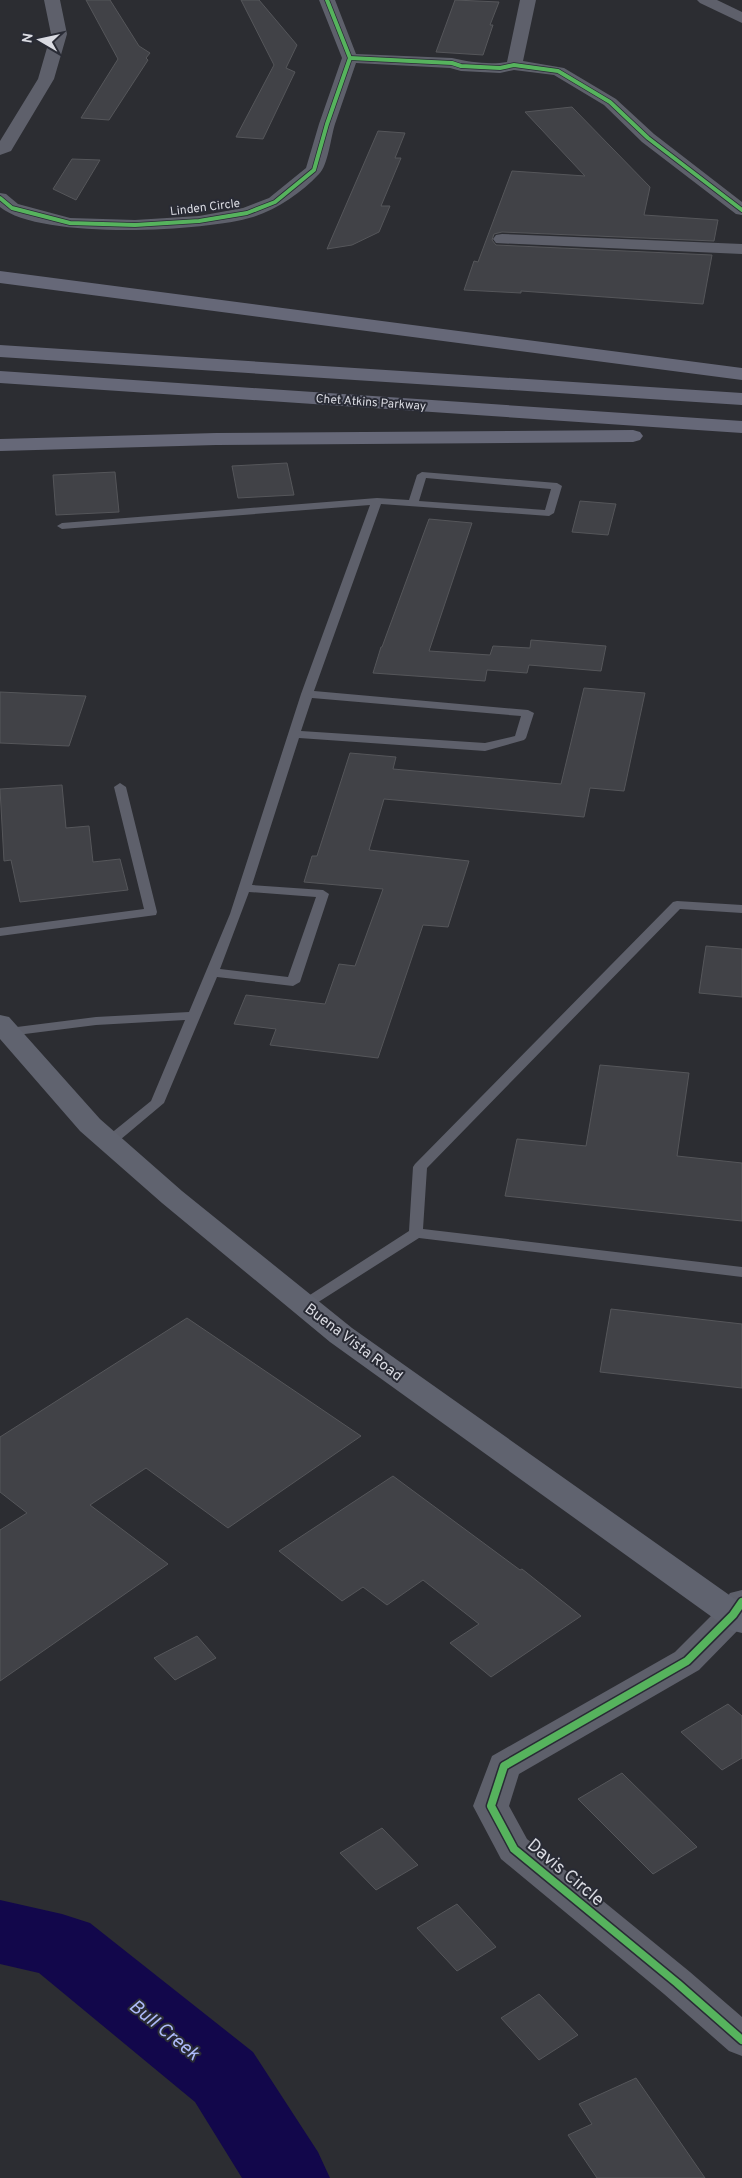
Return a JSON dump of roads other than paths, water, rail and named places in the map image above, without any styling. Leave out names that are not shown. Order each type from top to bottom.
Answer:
[{"type":"highway","points":[[0,277],[742,374]]},
{"type":"highway","name":"Chet Atkins Parkway","points":[[0,351],[742,399]]},
{"type":"highway","name":"Chet Atkins Parkway","points":[[0,377],[742,427]]},
{"type":"highway","points":[[0,444],[216,439],[742,436]]},
{"type":"main road","name":"Buena Vista Road","points":[[3,1029],[90,1126],[172,1197],[341,1335],[739,1613]]},
{"type":"street","points":[[0,150],[5,147],[46,79],[59,34],[52,0]]},
{"type":"street","points":[[327,0],[350,58],[452,63],[461,66],[500,68],[514,65],[558,71],[610,102],[648,138],[733,195],[742,210]]},
{"type":"street","points":[[514,65],[528,0]]},
{"type":"street","points":[[705,0],[742,18]]},
{"type":"street","name":"Linden Circle","points":[[0,198],[12,208],[60,221],[135,225],[199,221],[237,214],[275,202],[314,170],[327,124],[350,58]]},
{"type":"street","points":[[502,239],[742,249]]},
{"type":"street","name":"Davis Circle","points":[[739,1613],[687,1661],[504,1766],[491,1806],[514,1849],[677,1983],[742,2040]]},
{"type":"lane","points":[[62,526],[377,502],[549,513],[556,486],[422,475],[413,504]]},
{"type":"lane","points":[[109,1142],[157,1102],[194,1016],[244,888],[307,694],[377,502]]},
{"type":"lane","points":[[295,734],[484,747],[520,738],[528,713],[307,694]]},
{"type":"lane","points":[[0,932],[151,912],[120,787]]},
{"type":"lane","points":[[212,972],[293,982],[323,894],[244,888]]},
{"type":"lane","points":[[416,1233],[420,1167],[677,905],[742,909]]},
{"type":"lane","points":[[3,1029],[96,1021],[194,1016]]},
{"type":"lane","points":[[304,1305],[416,1233],[742,1272]]},
{"type":"waterway","name":"Bull Creek","points":[[0,1932],[62,1946],[224,2077],[288,2178]]}]
